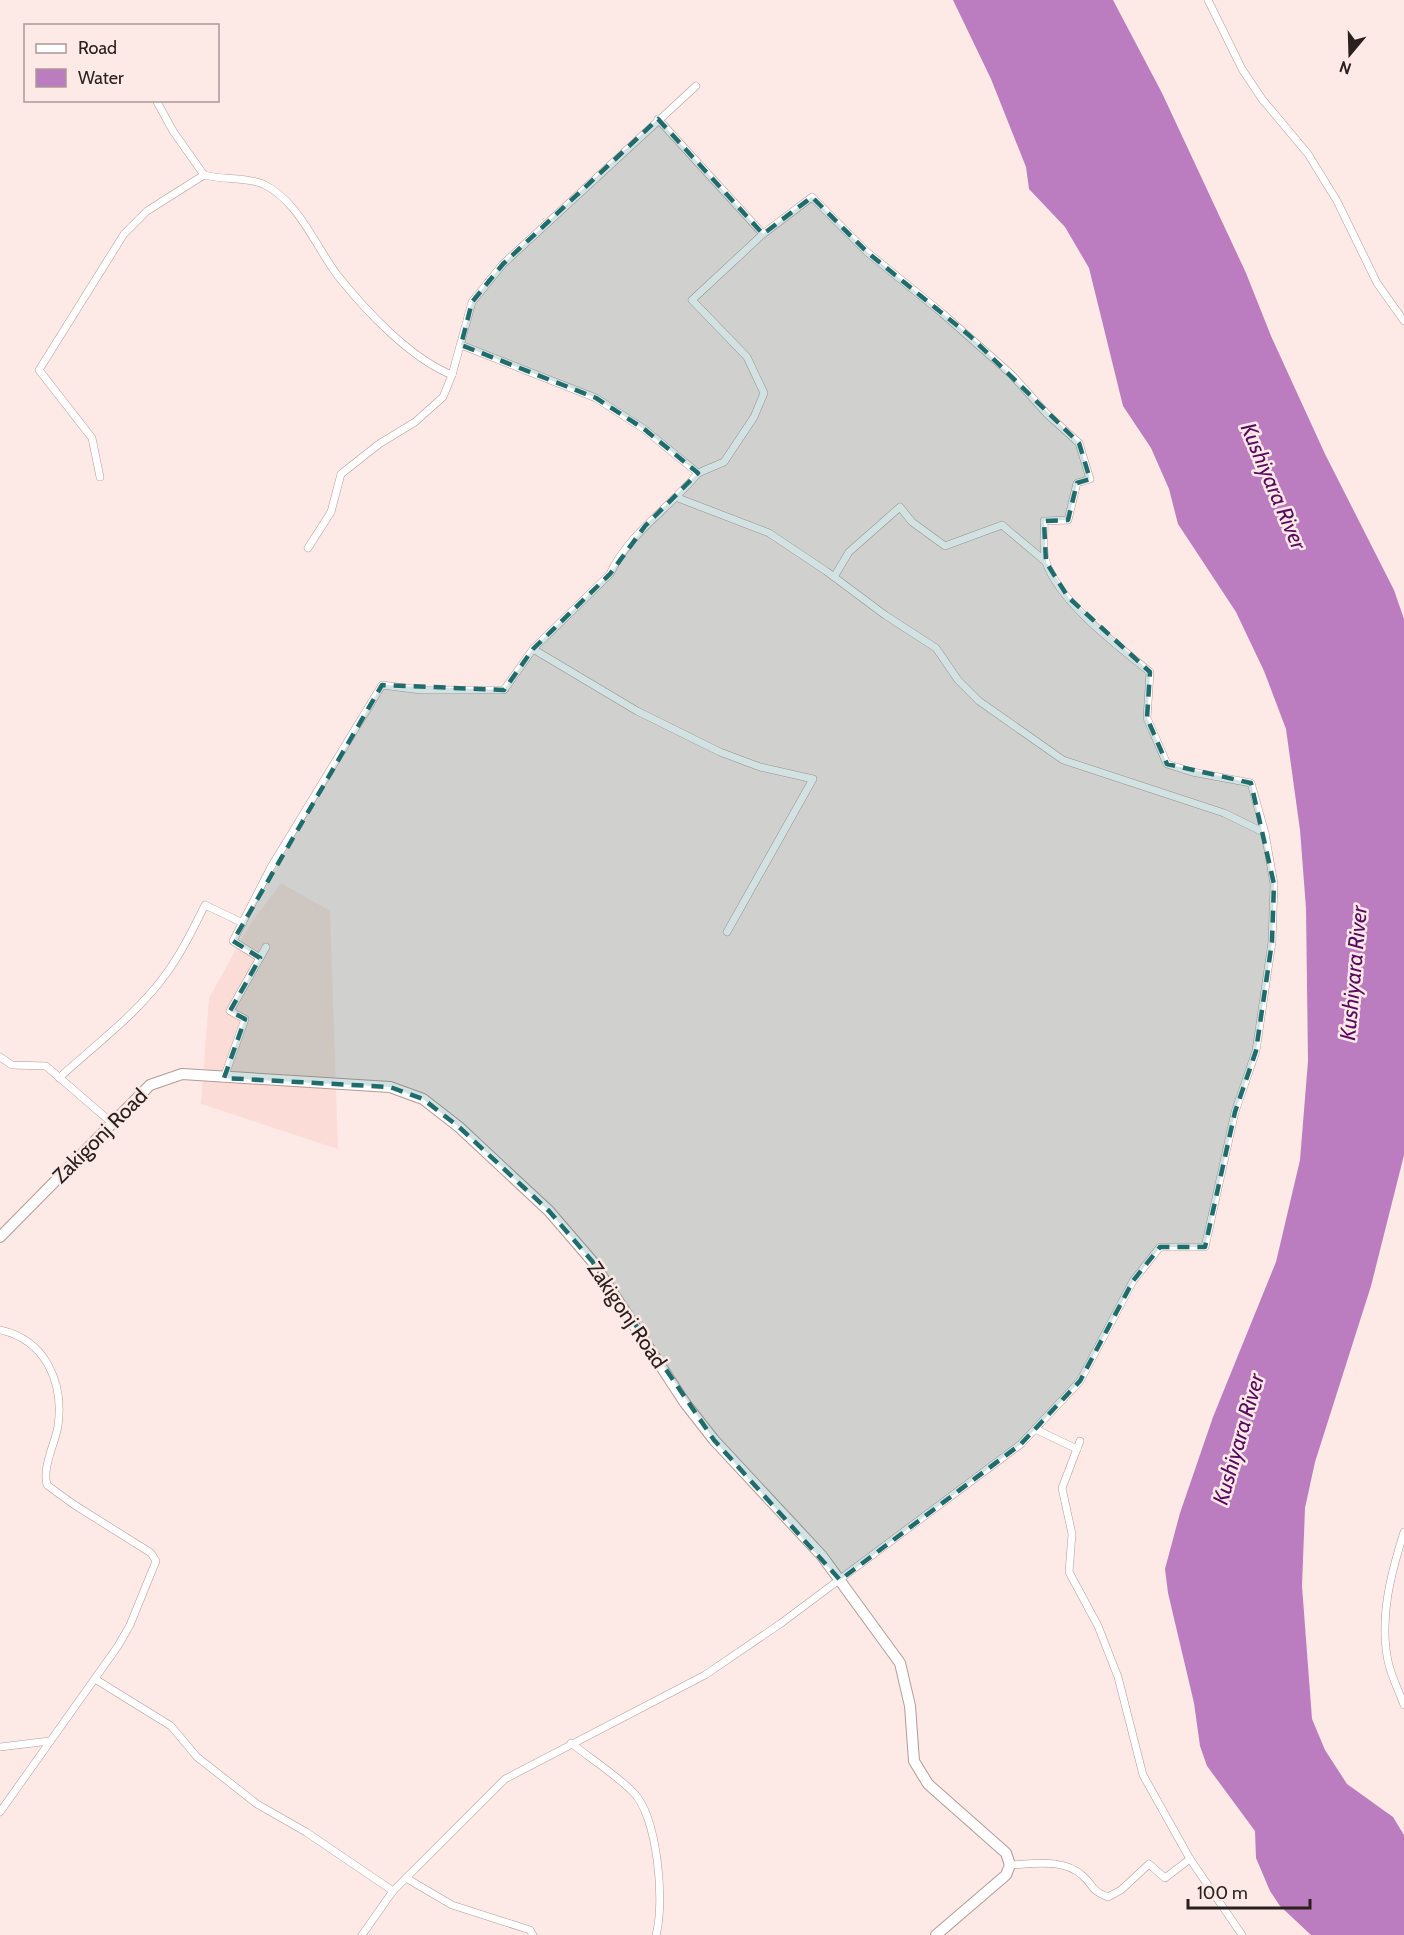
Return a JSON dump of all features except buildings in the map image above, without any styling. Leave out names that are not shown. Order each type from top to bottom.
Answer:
[{"type":"main road","name":"Zakigonj Road","points":[[0,1237],[150,1085],[182,1074],[390,1087],[423,1099],[459,1127],[549,1211],[592,1261],[685,1403],[714,1440],[822,1556],[900,1663],[910,1706],[914,1761],[928,1784],[1006,1853],[1010,1865]]},
{"type":"main road","points":[[936,1935],[1006,1875],[1010,1865]]},
{"type":"street","points":[[1208,0],[1242,69],[1262,99],[1308,153],[1337,201],[1377,283],[1404,321]]},
{"type":"street","points":[[308,548],[331,512],[341,474],[379,444],[415,423],[443,397],[452,375],[472,302],[503,264],[696,86]]},
{"type":"street","points":[[157,102],[173,131],[204,176]]},
{"type":"street","points":[[658,119],[763,234]]},
{"type":"street","points":[[100,477],[92,438],[39,370],[124,234],[147,211],[204,176],[261,184],[281,195],[338,275],[366,307],[426,363],[452,375]]},
{"type":"street","points":[[260,958],[233,940],[271,867],[382,685],[421,690],[504,690],[533,649],[610,574],[618,558],[645,526],[678,498],[698,473],[724,462],[754,417],[764,393],[747,357],[692,300],[763,234],[812,197],[867,252],[970,336],[1078,443],[1089,479],[1077,483],[1068,520],[1044,521],[1046,562]]},
{"type":"street","points":[[461,345],[596,398],[644,429],[698,473]]},
{"type":"street","points":[[678,498],[769,533],[834,577],[885,615],[936,648],[958,680],[979,701],[1063,760],[1224,813],[1265,833]]},
{"type":"street","points":[[362,1935],[393,1891],[505,1779],[705,1675],[840,1580],[1021,1444],[1080,1381],[1133,1281],[1160,1247],[1205,1247],[1235,1112],[1256,1051],[1272,942],[1274,884],[1265,833],[1251,783],[1192,772],[1167,764],[1147,718],[1150,672],[1104,635],[1068,597],[1046,562],[1002,525],[945,546],[912,522],[900,507],[849,552],[834,577]]},
{"type":"street","points":[[533,649],[637,711],[720,752],[760,767],[813,778],[727,932]]},
{"type":"street","points":[[59,1078],[123,1021],[165,975],[187,941],[205,905],[243,922]]},
{"type":"street","points":[[224,1078],[244,1019],[230,1011],[266,947]]},
{"type":"street","points":[[0,1058],[12,1065],[46,1066],[112,1123]]},
{"type":"street","points":[[0,1329],[15,1334],[35,1348],[49,1364],[58,1387],[58,1427],[46,1476],[47,1485],[151,1553],[156,1561],[130,1625],[95,1679],[0,1812]]},
{"type":"street","points":[[1035,1429],[1079,1445],[1062,1488],[1072,1534],[1069,1572],[1098,1626],[1118,1677],[1143,1775],[1190,1859],[1242,1935]]},
{"type":"street","points":[[1404,1532],[1391,1573],[1385,1625],[1388,1662],[1404,1706]]},
{"type":"street","points":[[95,1679],[171,1726],[197,1757],[257,1804],[306,1832],[393,1891]]},
{"type":"street","points":[[0,1747],[50,1741]]},
{"type":"street","points":[[571,1743],[635,1793],[650,1824],[656,1859],[661,1920],[656,1935]]},
{"type":"street","points":[[1010,1865],[1066,1865],[1084,1876],[1095,1892],[1108,1897],[1121,1890],[1149,1864],[1165,1878],[1190,1859]]},
{"type":"street","points":[[406,1878],[452,1905],[530,1930],[533,1935]]},
{"type":"highlighted area","points":[[658,119],[763,234],[812,197],[867,252],[970,336],[1079,443],[1090,479],[1077,483],[1068,520],[1044,521],[1046,562],[1068,597],[1150,672],[1147,718],[1167,764],[1251,783],[1274,884],[1272,942],[1256,1051],[1235,1112],[1205,1247],[1160,1247],[1133,1281],[1080,1381],[1021,1444],[840,1580],[714,1440],[592,1261],[549,1211],[459,1127],[423,1099],[390,1087],[224,1078],[245,1019],[230,1011],[260,958],[233,941],[382,685],[504,690],[533,649],[610,574],[645,526],[698,473],[644,429],[596,398],[461,345],[472,302],[503,264]]},
{"type":"shaded area","points":[[281,883],[330,911],[338,1149],[201,1104],[209,998],[249,926]]},
{"type":"water","name":"Kushiyara River","points":[[953,0],[1113,0],[1162,93],[1246,273],[1271,336],[1325,454],[1394,590],[1404,619],[1404,1155],[1371,1286],[1315,1462],[1305,1508],[1302,1586],[1312,1719],[1325,1750],[1347,1784],[1393,1817],[1404,1835],[1404,1935],[1311,1935],[1280,1906],[1270,1891],[1256,1858],[1255,1831],[1207,1766],[1200,1746],[1194,1703],[1168,1593],[1165,1569],[1180,1513],[1213,1417],[1276,1262],[1300,1160],[1308,1061],[1306,908],[1300,830],[1286,729],[1264,671],[1236,612],[1178,524],[1169,489],[1151,448],[1123,406],[1089,268],[1065,227],[1029,189],[1026,167],[991,79]]}]
